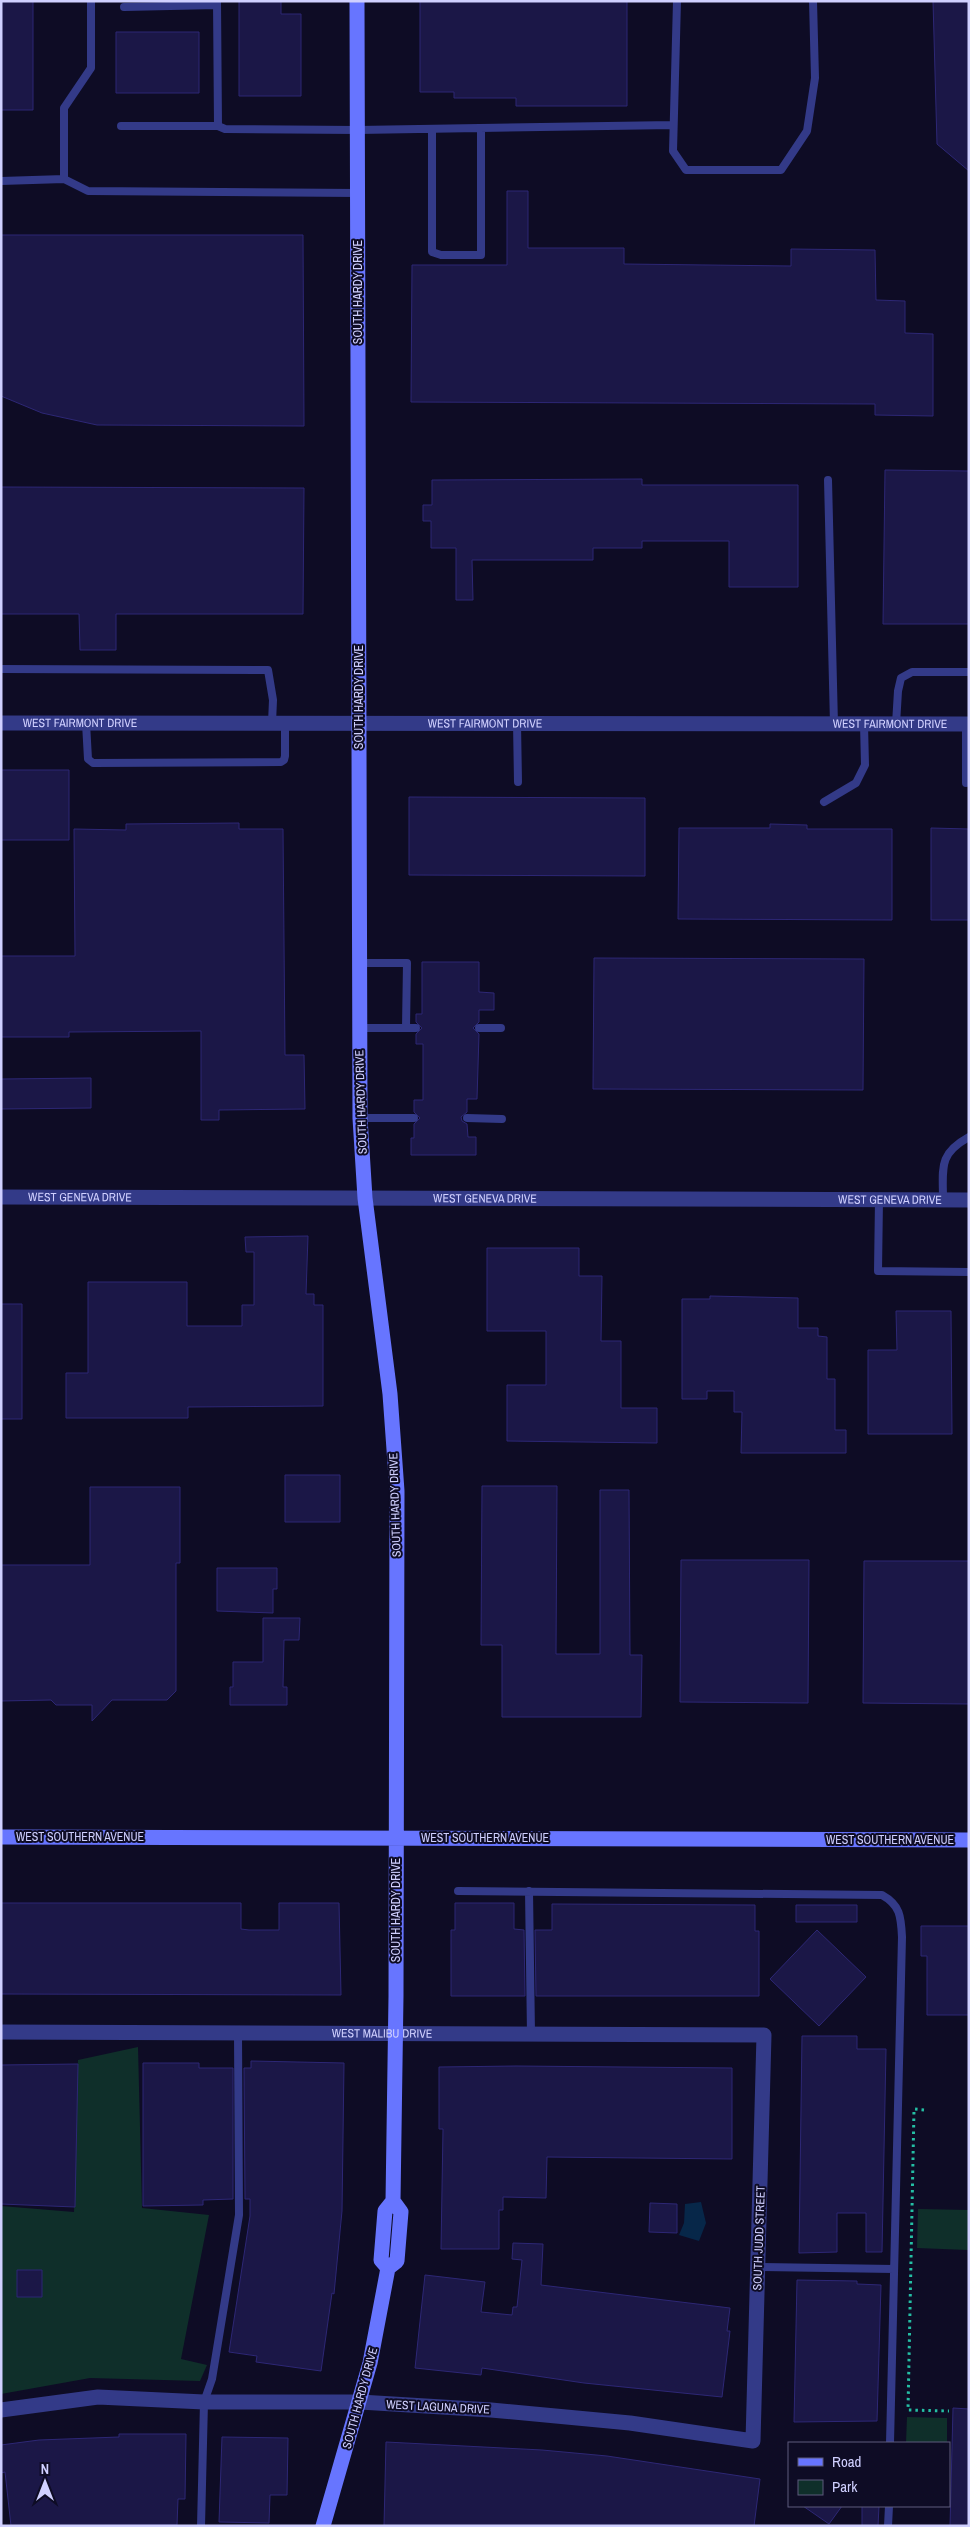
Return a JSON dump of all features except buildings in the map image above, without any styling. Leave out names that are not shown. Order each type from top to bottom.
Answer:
[{"type":"street","name":"SOUTH HARDY DRIVE","points":[[323,2526],[360,2402],[376,2339],[388,2268],[381,2260],[385,2211],[393,2201],[396,2033],[397,1491],[390,1394],[365,1198],[360,1118],[357,1]]},
{"type":"street","name":"WEST FAIRMONT DRIVE","points":[[1,723],[968,724]]},
{"type":"street","name":"WEST GENEVA DRIVE","points":[[1,1197],[969,1200]]},
{"type":"street","name":"WEST SOUTHERN AVENUE","points":[[1,1837],[969,1840]]},
{"type":"street","name":"WEST MALIBU DRIVE","points":[[1,2032],[764,2035]]},
{"type":"street","name":"SOUTH JUDD STREET","points":[[753,2441],[764,2035]]},
{"type":"street","name":"WEST LAGUNA DRIVE","points":[[1,2410],[98,2397],[204,2402],[360,2402],[491,2410],[630,2423],[753,2441]]},
{"type":"lane","points":[[64,179],[64,108],[91,68],[91,1]]},
{"type":"lane","points":[[677,1],[673,152],[686,170],[781,170],[807,131],[815,78],[813,1]]},
{"type":"lane","points":[[124,7],[217,3],[218,126]]},
{"type":"lane","points":[[121,126],[218,126],[225,129],[358,130],[673,125]]},
{"type":"lane","points":[[432,129],[432,252],[441,255],[481,255],[481,128]]},
{"type":"lane","points":[[1,181],[64,179],[88,191],[358,192]]},
{"type":"lane","points":[[828,480],[834,724]]},
{"type":"lane","points":[[1,670],[268,670],[285,756],[284,760],[280,762],[94,763],[88,759],[86,723]]},
{"type":"lane","points":[[896,724],[898,691],[901,678],[912,672],[969,672]]},
{"type":"lane","points":[[517,723],[518,782]]},
{"type":"lane","points":[[824,802],[856,783],[865,765],[864,724]]},
{"type":"lane","points":[[966,783],[968,724]]},
{"type":"lane","points":[[359,963],[407,963],[406,1028]]},
{"type":"lane","points":[[359,1028],[416,1028]]},
{"type":"lane","points":[[479,1028],[501,1028]]},
{"type":"lane","points":[[360,1118],[414,1118]]},
{"type":"lane","points":[[467,1118],[502,1119]]},
{"type":"lane","points":[[943,1200],[944,1158],[954,1146],[969,1137]]},
{"type":"lane","points":[[879,1200],[878,1271],[969,1272]]},
{"type":"lane","points":[[458,1890],[882,1895],[893,1902],[901,1919],[902,1936],[890,2442]]},
{"type":"lane","points":[[529,1892],[531,2034]]},
{"type":"lane","points":[[201,2526],[204,2402],[212,2379],[239,2215],[238,2034]]},
{"type":"lane","points":[[758,2267],[894,2269]]},
{"type":"lane","points":[[888,2507],[888,2526]]},
{"type":"path","points":[[924,2110],[914,2109],[908,2410],[949,2411]]},
{"type":"green space","points":[[138,2047],[142,2208],[209,2215],[181,2359],[207,2365],[200,2381],[90,2378],[1,2394],[1,2206],[74,2212],[78,2060]]},
{"type":"green space","points":[[918,2209],[969,2210],[968,2250],[917,2248]]},
{"type":"green space","points":[[907,2417],[947,2418],[947,2442],[906,2442]]},
{"type":"water","points":[[701,2202],[706,2223],[699,2241],[679,2235],[684,2223],[685,2204]]}]
